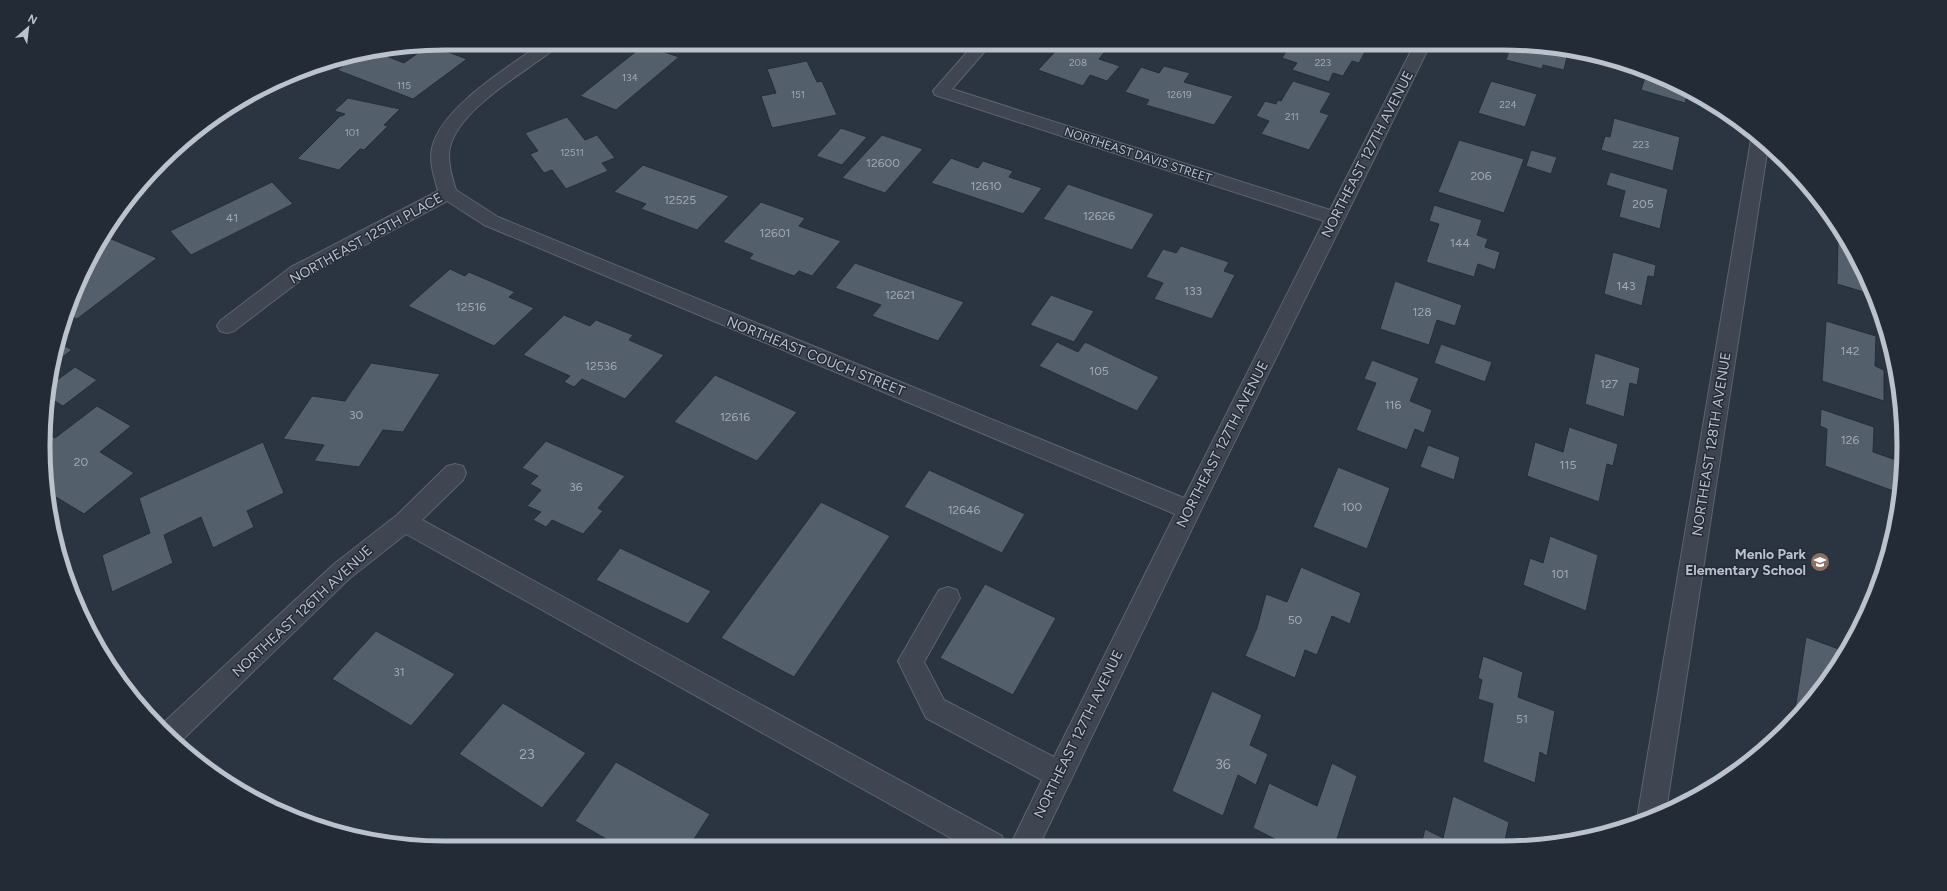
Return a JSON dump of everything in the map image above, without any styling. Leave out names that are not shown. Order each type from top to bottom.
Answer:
[{"type":"street","points":[[448,193],[440,171],[441,147],[453,123],[473,102],[543,50]]},
{"type":"street","name":"NORTHEAST DAVIS STREET","points":[[978,50],[941,91],[1335,218]]},
{"type":"street","name":"NORTHEAST 127TH AVENUE","points":[[1026,841],[1188,510],[1419,50]]},
{"type":"street","name":"NORTHEAST 128TH AVENUE","points":[[1652,811],[1759,146]]},
{"type":"street","name":"NORTHEAST 125TH PLACE","points":[[227,326],[298,272],[448,193]]},
{"type":"street","name":"NORTHEAST COUCH STREET","points":[[448,193],[491,221],[1188,510]]},
{"type":"street","name":"NORTHEAST 126TH AVENUE","points":[[173,731],[342,570],[404,522],[455,473]]},
{"type":"street","points":[[404,522],[983,841]]},
{"type":"street","points":[[948,598],[911,661],[935,709],[1059,774]]},
{"type":"building","points":[[443,50],[467,59],[413,99],[337,70],[349,62],[384,55],[404,63],[421,51]]},
{"type":"building","points":[[638,50],[659,50],[679,57],[616,110],[580,96]]},
{"type":"building","points":[[826,50],[844,50],[827,53]]},
{"type":"building","points":[[856,50],[871,50],[857,52]]},
{"type":"building","points":[[1057,50],[1106,50],[1099,59],[1120,66],[1107,81],[1090,75],[1083,86],[1038,70]]},
{"type":"building","points":[[1287,50],[1366,50],[1359,63],[1352,61],[1343,76],[1333,73],[1329,82],[1292,70],[1297,63],[1282,58]]},
{"type":"building","points":[[1509,50],[1553,53],[1567,56],[1564,70],[1543,65],[1542,69],[1506,60]]},
{"type":"building","points":[[807,61],[817,82],[822,81],[837,115],[772,128],[761,96],[776,93],[767,69]]},
{"type":"building","points":[[1164,66],[1190,73],[1184,82],[1233,96],[1214,125],[1146,105],[1149,100],[1125,92],[1141,67],[1159,73]]},
{"type":"building","points":[[1645,77],[1687,97],[1685,103],[1641,90]]},
{"type":"building","points":[[1293,81],[1331,93],[1320,112],[1329,115],[1309,150],[1261,134],[1269,121],[1256,116],[1265,101],[1276,104],[1278,100],[1281,101]]},
{"type":"building","points":[[1491,81],[1537,94],[1525,127],[1478,113]]},
{"type":"building","points":[[348,98],[400,109],[384,125],[388,126],[364,150],[360,149],[339,170],[297,159],[340,116],[345,114],[334,111]]},
{"type":"building","points":[[567,117],[585,140],[597,135],[615,158],[602,163],[608,171],[566,189],[552,170],[544,173],[530,154],[538,151],[525,133]]},
{"type":"building","points":[[1614,118],[1680,137],[1673,171],[1601,150],[1605,136],[1610,137]]},
{"type":"building","points":[[841,128],[867,137],[842,165],[816,156]]},
{"type":"building","points":[[882,135],[923,149],[885,193],[842,178]]},
{"type":"building","points":[[1459,140],[1524,159],[1504,213],[1438,192]]},
{"type":"building","points":[[1531,150],[1557,157],[1551,174],[1526,166]]},
{"type":"building","points":[[951,158],[978,168],[983,161],[1013,171],[1009,177],[1042,188],[1023,214],[931,183]]},
{"type":"building","points":[[643,165],[729,196],[697,230],[641,209],[646,204],[614,192]]},
{"type":"building","points":[[1610,172],[1668,189],[1660,229],[1619,217],[1625,191],[1606,185]]},
{"type":"building","points":[[272,182],[293,204],[191,255],[170,231]]},
{"type":"building","points":[[1068,184],[1154,214],[1132,250],[1043,219]]},
{"type":"building","points":[[761,202],[805,218],[799,226],[841,241],[812,276],[799,271],[794,276],[749,259],[753,254],[723,242]]},
{"type":"building","points":[[1434,205],[1482,220],[1477,235],[1488,239],[1485,247],[1500,252],[1495,270],[1478,264],[1474,277],[1426,262],[1439,224],[1429,221]]},
{"type":"building","points":[[109,238],[157,258],[77,319],[71,317],[80,294]]},
{"type":"building","points":[[1838,239],[1866,293],[1837,284]]},
{"type":"building","points":[[1181,246],[1229,262],[1224,271],[1235,275],[1212,319],[1154,299],[1163,283],[1146,277],[1163,249],[1176,253]]},
{"type":"building","points":[[1613,252],[1656,265],[1654,277],[1648,276],[1642,306],[1604,294]]},
{"type":"building","points":[[855,263],[964,302],[938,341],[872,316],[881,305],[835,288]]},
{"type":"building","points":[[450,269],[465,276],[469,272],[515,292],[509,297],[534,308],[494,346],[408,306]]},
{"type":"building","points":[[1395,281],[1462,305],[1455,326],[1437,320],[1429,345],[1380,329]]},
{"type":"building","points":[[1051,295],[1094,311],[1074,342],[1030,325]]},
{"type":"building","points":[[564,315],[590,326],[596,320],[633,335],[629,340],[664,355],[625,399],[582,379],[574,387],[564,382],[570,376],[523,355]]},
{"type":"building","points":[[1826,321],[1876,336],[1875,366],[1884,370],[1884,401],[1822,381]]},
{"type":"building","points":[[1057,342],[1078,352],[1085,342],[1159,377],[1137,411],[1039,366]]},
{"type":"building","points":[[1441,344],[1492,362],[1485,382],[1434,363]]},
{"type":"building","points":[[63,345],[72,350],[60,359]]},
{"type":"building","points":[[1595,353],[1640,368],[1637,385],[1630,383],[1624,417],[1585,404]]},
{"type":"building","points":[[1372,360],[1419,378],[1410,401],[1432,410],[1424,433],[1415,429],[1407,450],[1356,430],[1376,383],[1364,379]]},
{"type":"building","points":[[371,363],[440,374],[403,432],[383,430],[359,467],[314,461],[324,445],[283,439],[312,396],[345,401]]},
{"type":"building","points":[[75,367],[97,380],[63,406],[53,400],[55,381]]},
{"type":"building","points":[[715,375],[797,412],[757,461],[674,422]]},
{"type":"building","points":[[97,406],[131,426],[100,452],[134,473],[84,514],[53,495],[50,436],[55,438]]},
{"type":"building","points":[[1821,409],[1874,427],[1873,452],[1896,460],[1894,491],[1825,466],[1827,429],[1820,426]]},
{"type":"building","points":[[1569,427],[1618,444],[1613,466],[1607,464],[1599,502],[1527,476],[1535,442],[1563,452]]},
{"type":"building","points":[[546,441],[625,476],[598,508],[603,511],[583,534],[552,520],[546,527],[533,520],[541,512],[527,506],[541,490],[530,484],[538,476],[522,468]]},
{"type":"building","points":[[263,442],[284,493],[247,511],[254,527],[213,548],[201,517],[164,535],[173,563],[112,592],[102,555],[150,533],[139,498]]},
{"type":"building","points":[[1428,445],[1460,457],[1454,480],[1420,467]]},
{"type":"building","points":[[1338,467],[1390,488],[1367,549],[1313,527]]},
{"type":"building","points":[[929,470],[1025,514],[1002,553],[904,507]]},
{"type":"building","points":[[821,502],[890,536],[794,677],[721,638]]},
{"type":"building","points":[[1550,536],[1598,555],[1586,611],[1523,585],[1530,558],[1543,563]]},
{"type":"building","points":[[620,548],[711,591],[688,624],[596,580]]},
{"type":"building","points":[[1301,567],[1361,593],[1350,624],[1332,616],[1317,655],[1305,650],[1295,678],[1245,656],[1257,628],[1266,594],[1287,602]]},
{"type":"building","points":[[985,584],[1056,618],[1013,695],[940,658]]},
{"type":"building","points":[[376,631],[455,674],[411,726],[332,679]]},
{"type":"building","points":[[1806,637],[1840,649],[1815,686],[1795,710]]},
{"type":"building","points":[[1483,656],[1523,672],[1518,697],[1555,711],[1547,756],[1540,752],[1535,783],[1483,762],[1493,704],[1478,699],[1482,680],[1478,678]]},
{"type":"building","points":[[1212,691],[1262,715],[1250,745],[1268,754],[1256,785],[1238,775],[1223,816],[1172,791]]},
{"type":"building","points":[[503,703],[586,753],[542,808],[459,754]]},
{"type":"building","points":[[616,762],[710,814],[693,841],[610,841],[575,821]]},
{"type":"building","points":[[1332,763],[1357,776],[1336,841],[1279,841],[1253,828],[1269,783],[1317,806]]},
{"type":"building","points":[[1453,796],[1509,822],[1505,841],[1422,841],[1425,829],[1443,838]]},
{"type":"place","name":"Menlo Park Elementary School","points":[[1820,562]]}]
